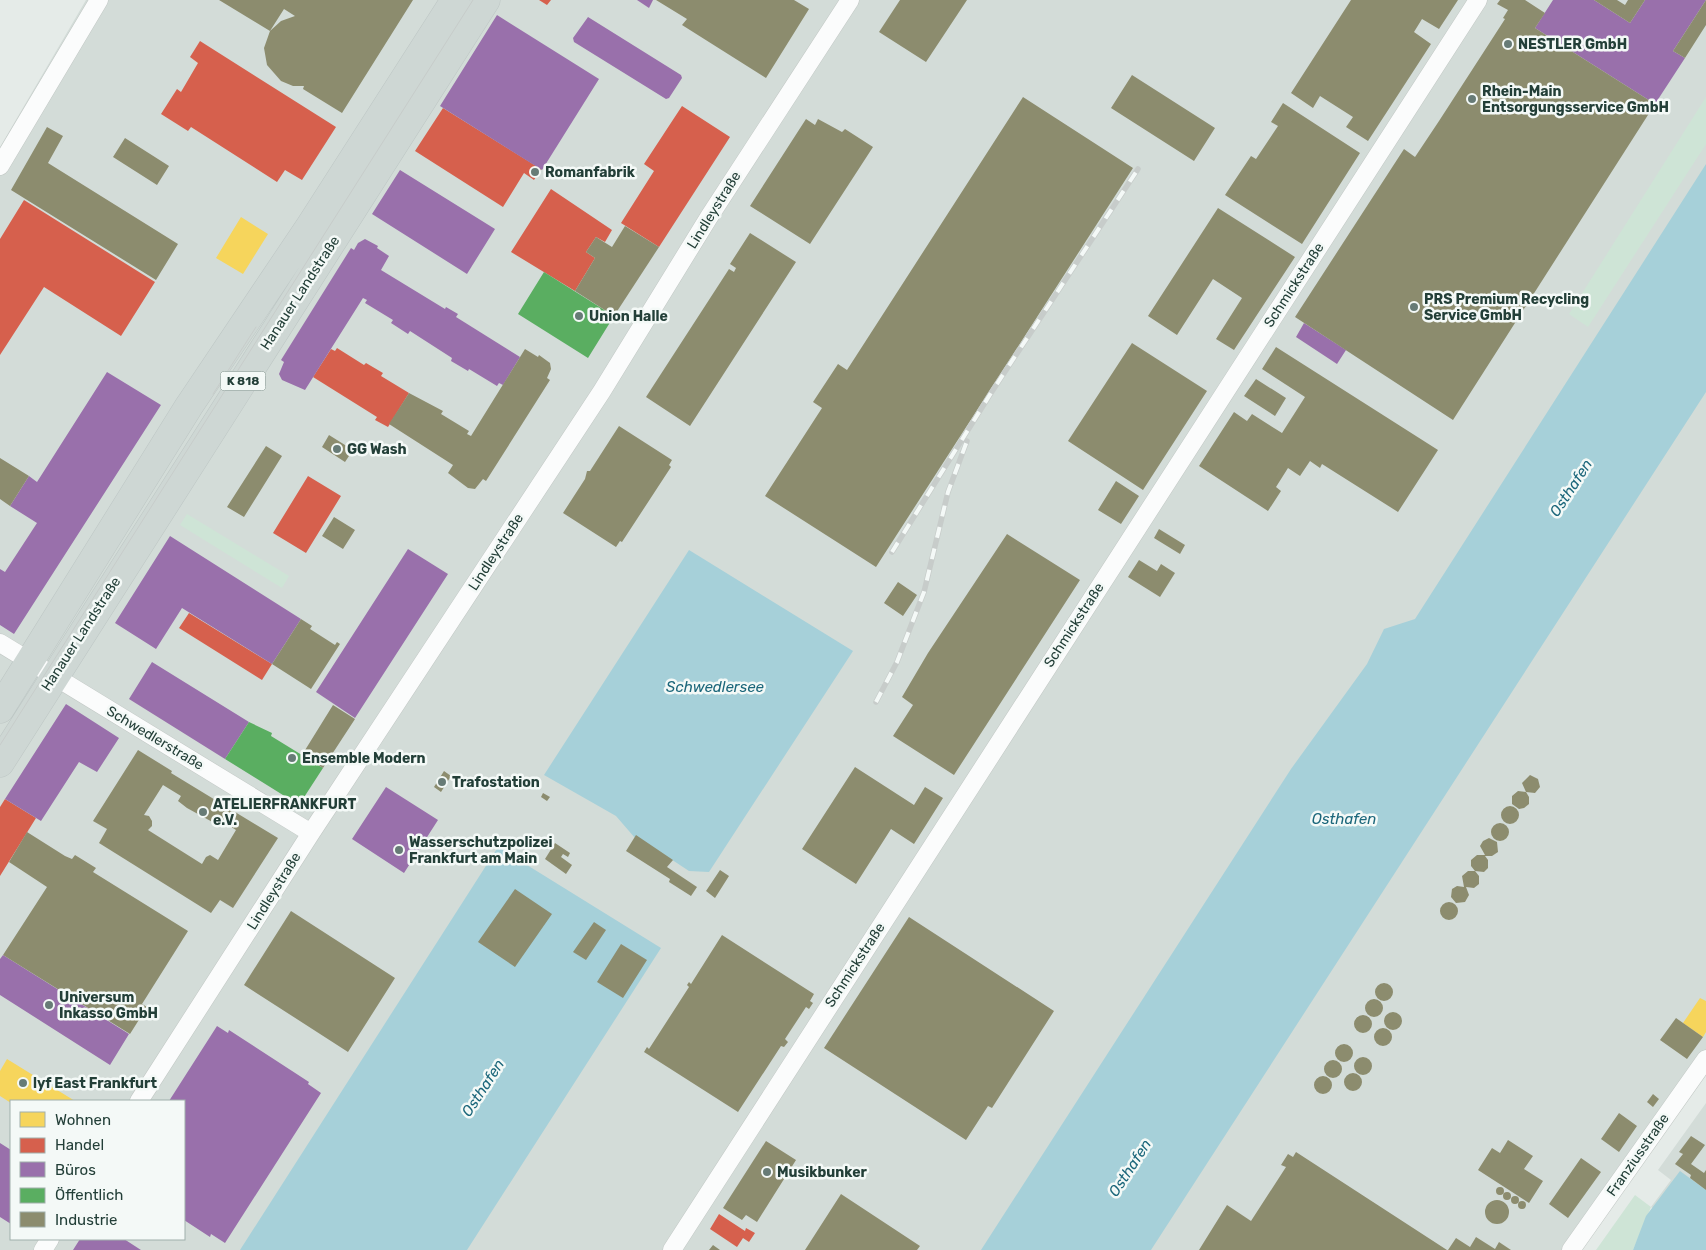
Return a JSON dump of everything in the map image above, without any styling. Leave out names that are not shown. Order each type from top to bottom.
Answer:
[{"type":"main road","name":"Hanauer Landstraße","points":[[0,709],[189,406],[310,226],[455,0]]},
{"type":"main road","name":"Hanauer Landstraße","points":[[0,763],[486,0]]},
{"type":"street","points":[[0,166],[99,0]]},
{"type":"street","name":"Lindleystraße","points":[[140,1100],[311,833],[602,391],[709,217],[850,0]]},
{"type":"street","name":"Schmickstraße","points":[[672,1250],[1478,0]]},
{"type":"street","name":"Schwedlerstraße","points":[[0,643],[311,833]]},
{"type":"street","name":"Franziusstraße","points":[[1571,1250],[1706,1059]]},
{"type":"shaded area","name":"Osthafen","points":[[86,0],[1706,0],[1706,1059],[1571,1250],[0,1250],[0,147]]},
{"type":"shaded area","points":[[1706,1103],[1706,1250],[1651,1207],[1671,1180],[1658,1170]]},
{"type":"green space","points":[[1706,97],[1706,144],[1588,327],[1569,314]]},
{"type":"green space","points":[[187,514],[289,576],[282,588],[180,525]]},
{"type":"green space","points":[[1635,1195],[1651,1207],[1633,1250],[1596,1250]]},
{"type":"water","name":"Osthafen","points":[[1706,164],[1706,392],[1151,1250],[981,1250],[1291,769],[1367,664],[1384,629],[1415,619]]},
{"type":"water","name":"Schwedlersee","points":[[689,550],[853,651],[709,872],[689,871],[636,836],[635,838],[616,816],[544,775]]},
{"type":"water","name":"Osthafen","points":[[498,847],[661,948],[467,1250],[240,1250]]},
{"type":"water","points":[[1680,1171],[1706,1190],[1706,1250],[1633,1250],[1646,1216]]},
{"type":"building: Wohnen","points":[[241,217],[268,234],[243,274],[216,258]]},
{"type":"building: Wohnen","points":[[1700,998],[1706,1001],[1706,1032],[1703,1037],[1683,1023]]},
{"type":"building: Wohnen","name":"lyf East Frankfurt","points":[[7,1059],[73,1100],[10,1100],[10,1102],[0,1096],[0,1071]]},
{"type":"building: Handel","points":[[539,0],[551,0],[547,5]]},
{"type":"building: Handel","points":[[200,41],[336,127],[302,180],[285,170],[277,182],[191,127],[188,131],[161,114],[177,89],[181,92],[198,63],[190,57]]},
{"type":"building: Handel","points":[[682,106],[730,137],[659,247],[621,223],[654,171],[644,164]]},
{"type":"building: Handel","points":[[443,108],[541,169],[534,180],[524,173],[503,207],[415,151]]},
{"type":"building: Handel","points":[[551,189],[612,230],[605,242],[596,237],[586,252],[595,258],[575,291],[511,252]]},
{"type":"building: Handel","points":[[24,200],[155,282],[121,336],[44,287],[0,355],[0,239]]},
{"type":"building: Handel","points":[[337,348],[364,365],[366,363],[383,373],[381,376],[409,393],[388,427],[375,420],[377,417],[313,377],[331,349],[335,351]]},
{"type":"building: Handel","points":[[308,476],[341,496],[306,553],[273,533]]},
{"type":"building: Handel","points":[[189,613],[272,664],[262,680],[179,628]]},
{"type":"building: Handel","points":[[5,799],[36,818],[0,876],[0,807]]},
{"type":"building: Handel","points":[[773,1150],[786,1158],[777,1173],[764,1164]]},
{"type":"building: Handel","points":[[719,1214],[745,1231],[746,1228],[755,1233],[749,1242],[743,1238],[737,1247],[710,1229]]},
{"type":"building: Büros","points":[[637,0],[653,0],[649,8]]},
{"type":"building: Büros","points":[[1553,0],[1594,0],[1630,23],[1645,0],[1706,0],[1673,51],[1685,58],[1655,104],[1535,28]]},
{"type":"building: Büros","points":[[497,15],[599,79],[542,170],[440,106]]},
{"type":"building: Büros","points":[[588,17],[681,75],[682,78],[669,98],[666,99],[574,42],[573,38]]},
{"type":"building: Büros","points":[[400,170],[495,229],[467,274],[372,214]]},
{"type":"building: Büros","points":[[365,239],[378,246],[377,248],[389,256],[381,270],[445,309],[446,307],[458,314],[456,317],[520,357],[503,385],[499,383],[497,386],[469,369],[468,371],[451,361],[452,358],[410,331],[408,334],[391,323],[393,320],[365,303],[367,300],[363,298],[305,390],[282,380],[279,374],[284,362],[281,360],[351,248],[354,250],[358,243]]},
{"type":"building: Büros","points":[[1304,323],[1346,350],[1337,364],[1296,337]]},
{"type":"building: Büros","points":[[107,372],[161,405],[14,634],[0,625],[0,569],[5,572],[37,523],[10,506],[29,476],[37,482]]},
{"type":"building: Büros","points":[[170,536],[301,619],[272,664],[182,608],[156,649],[115,623]]},
{"type":"building: Büros","points":[[408,549],[448,574],[355,718],[316,692]]},
{"type":"building: Büros","points":[[152,662],[249,722],[225,759],[129,699]]},
{"type":"building: Büros","points":[[66,704],[119,738],[97,772],[79,762],[41,821],[5,799]]},
{"type":"building: Büros","points":[[386,787],[438,820],[404,873],[352,839]]},
{"type":"building: Büros","name":"Universum Inkasso GmbH","points":[[3,955],[129,1034],[110,1065],[0,995],[0,959]]},
{"type":"building: Büros","points":[[217,1026],[228,1033],[229,1030],[309,1082],[308,1084],[321,1093],[225,1243],[211,1234],[210,1237],[185,1221],[185,1100],[170,1100]]},
{"type":"building: Büros","points":[[0,1143],[10,1149],[10,1223],[0,1217]]},
{"type":"building: Büros","points":[[79,1240],[126,1240],[141,1250],[73,1250]]},
{"type":"building: Öffentlich","name":"Union Halle","points":[[544,272],[614,316],[588,358],[518,314]]},
{"type":"building: Öffentlich","points":[[249,722],[272,733],[271,736],[323,768],[299,805],[225,759]]},
{"type":"building: Industrie","points":[[219,0],[413,0],[342,113],[303,89],[304,86],[293,86],[281,81],[267,65],[264,48],[270,31]],"holes":[[[284,9],[295,16],[281,21],[270,31]]]},
{"type":"building: Industrie","points":[[656,0],[794,0],[809,9],[766,78],[682,25],[687,19]]},
{"type":"building: Industrie","points":[[900,0],[967,0],[926,62],[879,32]]},
{"type":"building: Industrie","points":[[1351,0],[1458,0],[1439,29],[1422,19],[1414,32],[1431,44],[1368,141],[1346,127],[1353,117],[1320,96],[1313,108],[1291,93]]},
{"type":"building: Industrie","points":[[1500,0],[1525,0],[1545,13],[1535,28],[1655,104],[1453,420],[1295,317],[1404,149],[1415,157],[1505,19],[1503,18],[1508,10],[1497,4]]},
{"type":"building: Industrie","points":[[1594,0],[1617,0],[1625,5],[1628,0],[1645,0],[1630,23]]},
{"type":"building: Industrie","points":[[1706,0],[1706,25],[1685,58],[1673,51]]},
{"type":"building: Industrie","points":[[1132,75],[1215,128],[1194,161],[1111,108]]},
{"type":"building: Industrie","points":[[1023,97],[1133,168],[876,567],[765,496],[822,408],[813,402],[838,364],[847,370]]},
{"type":"building: Industrie","points":[[1283,103],[1360,153],[1302,244],[1225,195],[1251,156],[1256,159],[1278,126],[1271,122]]},
{"type":"building: Industrie","points":[[806,119],[815,125],[818,119],[842,132],[845,129],[873,147],[810,244],[750,206]]},
{"type":"building: Industrie","points":[[47,127],[63,136],[48,163],[178,244],[156,280],[11,190]]},
{"type":"building: Industrie","points":[[125,138],[169,166],[157,185],[113,157]]},
{"type":"building: Industrie","points":[[1218,208],[1295,257],[1234,350],[1216,339],[1242,298],[1213,279],[1177,335],[1148,316]]},
{"type":"building: Industrie","points":[[625,226],[659,247],[614,316],[575,291],[595,258],[586,252],[596,237],[612,247]]},
{"type":"building: Industrie","points":[[750,233],[796,262],[690,426],[646,397],[729,269],[734,272],[736,268],[730,264]]},
{"type":"building: Industrie","points":[[1132,343],[1207,391],[1143,490],[1068,441]]},
{"type":"building: Industrie","points":[[1276,347],[1438,450],[1398,512],[1322,464],[1320,468],[1310,461],[1300,476],[1288,468],[1276,487],[1281,491],[1268,511],[1199,466],[1234,412],[1247,421],[1252,414],[1282,433],[1305,397],[1262,369]]},
{"type":"building: Industrie","points":[[525,349],[538,357],[539,355],[550,363],[551,369],[547,378],[550,380],[486,481],[483,479],[475,489],[468,488],[448,473],[453,465],[389,424],[409,393],[443,411],[441,414],[469,431],[467,434],[471,436]]},
{"type":"building: Industrie","points":[[1256,379],[1286,398],[1275,416],[1244,396]]},
{"type":"building: Industrie","points":[[619,426],[672,460],[669,465],[671,467],[622,542],[620,541],[616,547],[563,513],[585,479],[587,471],[590,471]]},
{"type":"building: Industrie","name":"GG Wash","points":[[329,435],[353,450],[345,462],[322,447]]},
{"type":"building: Industrie","points":[[266,446],[282,456],[244,517],[227,507]]},
{"type":"building: Industrie","points":[[0,458],[29,476],[10,506],[0,499]]},
{"type":"building: Industrie","points":[[1116,481],[1139,496],[1121,524],[1098,510]]},
{"type":"building: Industrie","points":[[334,517],[355,530],[343,549],[322,536]]},
{"type":"building: Industrie","points":[[1159,529],[1185,545],[1180,554],[1154,538]]},
{"type":"building: Industrie","points":[[1007,534],[1080,580],[954,775],[893,736],[913,705],[902,697],[928,653]]},
{"type":"building: Industrie","points":[[1139,560],[1157,571],[1161,564],[1175,573],[1160,597],[1128,577]]},
{"type":"building: Industrie","points":[[898,582],[917,595],[903,616],[884,603]]},
{"type":"building: Industrie","points":[[301,619],[312,626],[310,629],[335,645],[337,642],[340,644],[311,689],[272,664]]},
{"type":"building: Industrie","points":[[333,705],[355,719],[323,768],[302,755]]},
{"type":"building: Industrie","points":[[138,750],[172,771],[171,773],[278,838],[233,908],[220,900],[211,913],[99,843],[107,829],[93,821]],"holes":[[[163,785],[181,796],[178,801],[187,808],[216,824],[219,819],[236,830],[218,860],[210,855],[206,857],[202,864],[148,830],[152,826],[152,821],[149,816],[144,815]]]},
{"type":"building: Industrie","points":[[855,767],[914,805],[925,787],[943,798],[914,844],[891,829],[856,884],[802,849]]},
{"type":"building: Industrie","name":"Trafostation","points":[[444,771],[451,776],[441,792],[434,787]]},
{"type":"building: Industrie","points":[[1530,775],[1538,779],[1540,787],[1535,793],[1526,792],[1522,783]]},
{"type":"building: Industrie","points":[[1518,791],[1526,792],[1529,797],[1529,804],[1519,809],[1512,804],[1512,796]]},
{"type":"building: Industrie","points":[[543,793],[550,797],[547,801],[541,797]]},
{"type":"building: Industrie","points":[[1510,806],[1518,811],[1519,815],[1514,823],[1510,824],[1502,819],[1501,815],[1506,807]]},
{"type":"building: Industrie","points":[[1500,823],[1506,826],[1509,832],[1506,838],[1500,841],[1494,838],[1491,832],[1494,826]]},
{"type":"building: Industrie","points":[[27,832],[65,856],[72,859],[75,855],[96,868],[93,872],[188,931],[142,1004],[147,1007],[130,1034],[3,955],[47,887],[9,862]]},
{"type":"building: Industrie","points":[[636,835],[673,860],[667,867],[697,887],[691,896],[669,882],[670,879],[626,851]]},
{"type":"building: Industrie","points":[[1489,838],[1497,842],[1498,852],[1492,856],[1485,856],[1488,860],[1488,868],[1484,872],[1475,871],[1471,866],[1471,860],[1477,855],[1485,855],[1480,846],[1483,841]]},
{"type":"building: Industrie","points":[[555,843],[570,853],[568,857],[563,854],[561,857],[572,865],[566,874],[545,859]]},
{"type":"building: Industrie","points":[[720,870],[729,876],[715,898],[706,891]]},
{"type":"building: Industrie","points":[[1468,871],[1475,871],[1479,876],[1479,884],[1474,888],[1466,887],[1469,895],[1465,902],[1456,903],[1451,897],[1452,889],[1457,886],[1464,887],[1462,876]]},
{"type":"building: Industrie","points":[[515,889],[552,914],[515,967],[478,942]]},
{"type":"building: Industrie","points":[[1449,902],[1457,907],[1458,911],[1453,919],[1449,920],[1441,915],[1440,911],[1445,903]]},
{"type":"building: Industrie","points":[[291,911],[395,978],[348,1052],[244,985]]},
{"type":"building: Industrie","points":[[909,917],[1054,1011],[992,1108],[988,1106],[966,1140],[824,1048]]},
{"type":"building: Industrie","points":[[594,922],[606,930],[586,960],[573,952]]},
{"type":"building: Industrie","points":[[722,935],[814,994],[810,1001],[813,1003],[809,1009],[806,1007],[785,1039],[788,1042],[784,1047],[781,1046],[738,1112],[644,1052],[647,1047],[649,1049],[689,987],[687,985],[689,982],[691,984]]},
{"type":"building: Industrie","points":[[621,944],[647,960],[623,998],[597,982]]},
{"type":"building: Industrie","points":[[1384,983],[1390,986],[1393,992],[1390,998],[1384,1001],[1378,998],[1375,992],[1378,986]]},
{"type":"building: Industrie","points":[[1374,999],[1382,1004],[1383,1008],[1378,1016],[1374,1017],[1366,1012],[1365,1008],[1370,1000]]},
{"type":"building: Industrie","points":[[1393,1012],[1399,1015],[1402,1021],[1399,1027],[1393,1030],[1387,1027],[1384,1021],[1387,1015]]},
{"type":"building: Industrie","points":[[1363,1015],[1369,1018],[1372,1024],[1369,1030],[1363,1033],[1357,1030],[1354,1024],[1357,1018]]},
{"type":"building: Industrie","points":[[1676,1018],[1703,1037],[1687,1059],[1660,1040]]},
{"type":"building: Industrie","points":[[1383,1028],[1389,1031],[1392,1037],[1389,1043],[1383,1046],[1377,1043],[1374,1037],[1377,1031]]},
{"type":"building: Industrie","points":[[1344,1044],[1350,1047],[1353,1053],[1350,1059],[1344,1062],[1338,1059],[1335,1053],[1338,1047]]},
{"type":"building: Industrie","points":[[1363,1057],[1369,1060],[1372,1066],[1369,1072],[1363,1075],[1357,1072],[1354,1066],[1357,1060]]},
{"type":"building: Industrie","points":[[1333,1060],[1341,1065],[1342,1069],[1337,1077],[1333,1078],[1325,1073],[1324,1069],[1329,1061]]},
{"type":"building: Industrie","points":[[1353,1073],[1359,1076],[1362,1082],[1359,1088],[1353,1091],[1347,1088],[1344,1082],[1347,1076]]},
{"type":"building: Industrie","points":[[1323,1076],[1329,1079],[1332,1085],[1329,1091],[1323,1094],[1317,1091],[1314,1085],[1317,1079]]},
{"type":"building: Industrie","points":[[1653,1094],[1659,1099],[1653,1107],[1647,1102]]},
{"type":"building: Industrie","points":[[1619,1113],[1637,1126],[1619,1152],[1601,1139]]},
{"type":"building: Industrie","points":[[1691,1136],[1705,1145],[1691,1164],[1704,1173],[1706,1170],[1706,1190],[1690,1178],[1691,1175],[1675,1164],[1683,1154],[1679,1152]]},
{"type":"building: Industrie","points":[[1508,1140],[1533,1156],[1524,1169],[1543,1181],[1529,1203],[1478,1170],[1492,1148],[1500,1153]]},
{"type":"building: Industrie","name":"Musikbunker","points":[[766,1141],[796,1160],[757,1222],[746,1215],[742,1220],[723,1208]]},
{"type":"building: Industrie","points":[[1296,1152],[1447,1250],[1199,1250],[1227,1205],[1251,1221],[1286,1167],[1281,1165],[1288,1154],[1293,1157]]},
{"type":"building: Industrie","points":[[1581,1158],[1601,1172],[1568,1218],[1549,1204]]},
{"type":"building: Industrie","points":[[1500,1187],[1504,1191],[1500,1195],[1496,1191]]},
{"type":"building: Industrie","points":[[1507,1192],[1511,1196],[1507,1200],[1503,1196]]},
{"type":"building: Industrie","points":[[841,1194],[920,1246],[917,1250],[805,1250]]},
{"type":"building: Industrie","points":[[1515,1196],[1519,1200],[1515,1204],[1511,1200]]},
{"type":"building: Industrie","points":[[1497,1200],[1506,1203],[1509,1212],[1506,1221],[1497,1224],[1488,1221],[1485,1212],[1488,1203]]},
{"type":"building: Industrie","points":[[1522,1201],[1526,1205],[1522,1209],[1518,1205]]},
{"type":"building: Industrie","points":[[1476,1237],[1495,1249],[1499,1242],[1511,1250],[1448,1250],[1456,1238],[1470,1247]]},
{"type":"building: Industrie","points":[[713,1245],[720,1250],[709,1250]]},
{"type":"tram line","points":[[0,745],[473,0]]},
{"type":"tram line","points":[[213,394],[256,327]]},
{"type":"railway","points":[[892,552],[991,393],[1138,169]]},
{"type":"railway","points":[[876,702],[897,662],[924,592],[948,492],[967,441]]},
{"type":"place","name":"NESTLER GmbH","points":[[1508,44]]},
{"type":"place","name":"Rhein-Main Entsorgungsservice GmbH","points":[[1472,99]]},
{"type":"place","name":"Romanfabrik","points":[[535,172]]},
{"type":"place","name":"PRS Premium Recycling Service GmbH","points":[[1414,307]]},
{"type":"place","name":"Union Halle","points":[[579,316]]},
{"type":"place","name":"GG Wash","points":[[337,449]]},
{"type":"place","name":"Ensemble Modern","points":[[292,758]]},
{"type":"place","name":"Trafostation","points":[[442,782]]},
{"type":"place","name":"ATELIERFRANKFURT e.V.","points":[[203,812]]},
{"type":"place","name":"Wasserschutzpolizei Frankfurt am Main","points":[[399,850]]},
{"type":"place","name":"Universum Inkasso GmbH","points":[[49,1005]]},
{"type":"place","name":"lyf East Frankfurt","points":[[23,1083]]},
{"type":"place","name":"Musikbunker","points":[[767,1172]]}]
